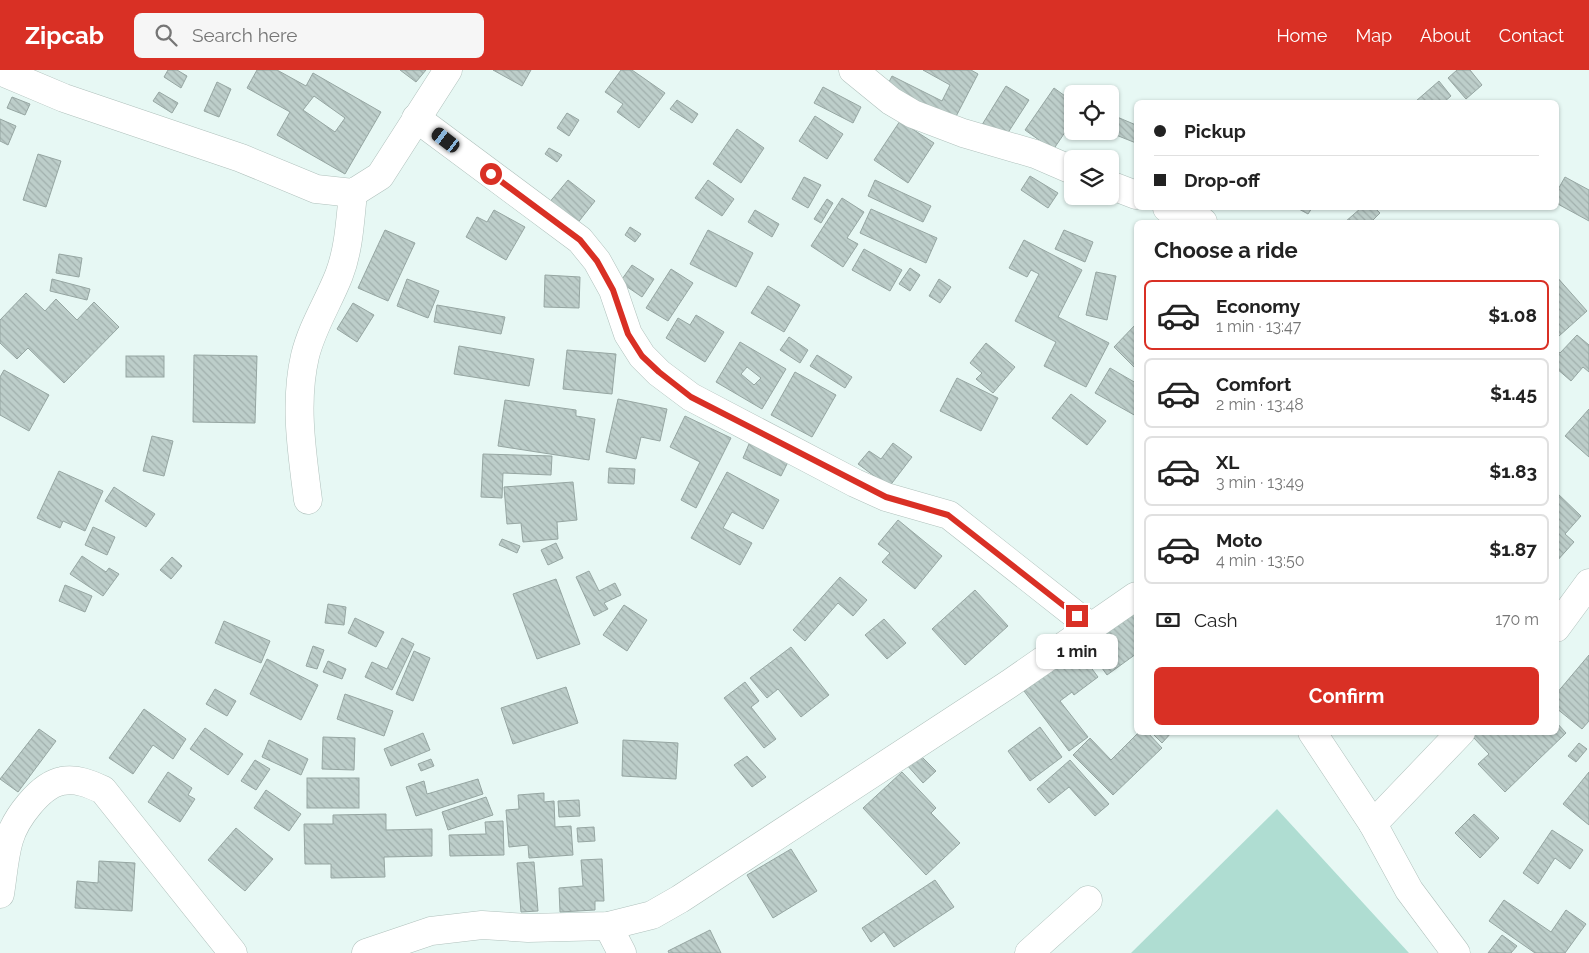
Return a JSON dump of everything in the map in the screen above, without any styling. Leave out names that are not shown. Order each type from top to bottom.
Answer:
[{"type":"street","points":[[0,71],[64,98],[241,158],[316,189],[353,193],[380,176],[448,70]]},
{"type":"street","points":[[853,70],[891,101],[914,114],[963,133],[1034,154],[1064,167]]},
{"type":"street","points":[[416,118],[580,240],[597,261],[613,290],[628,334],[642,356],[665,378],[691,397],[855,483],[886,497],[948,515],[1091,627]]},
{"type":"street","points":[[1119,188],[1134,194]]},
{"type":"street","points":[[308,500],[300,441],[300,396],[305,357],[317,320],[339,275],[348,241],[353,193]]},
{"type":"street","points":[[1172,210],[1198,220]]},
{"type":"street","points":[[1559,624],[1589,583]]},
{"type":"street","points":[[366,953],[431,931],[482,925],[528,928],[608,926],[652,915],[680,899],[1009,684],[1134,597]]},
{"type":"street","points":[[1314,735],[1373,824],[1409,890],[1456,953]]},
{"type":"street","points":[[1373,824],[1458,735]]},
{"type":"street","points":[[0,894],[9,839],[24,813],[41,791],[62,781],[82,781],[104,790],[233,953]]},
{"type":"street","points":[[1029,953],[1088,900]]},
{"type":"street","points":[[608,926],[622,953]]},
{"type":"green space","points":[[1277,809],[1409,953],[1131,953]]},
{"type":"building","points":[[168,70],[177,70],[187,76],[181,88],[164,77]]},
{"type":"building","points":[[257,70],[277,70],[306,86],[313,73],[381,112],[345,174],[277,135],[290,112],[247,88]],"holes":[[[314,96],[345,118],[335,132],[303,110]]]},
{"type":"building","points":[[400,70],[426,70],[416,82]]},
{"type":"building","points":[[493,70],[531,70],[522,86]]},
{"type":"building","points":[[621,70],[632,70],[665,93],[639,128],[617,112],[623,104],[605,92]]},
{"type":"building","points":[[923,70],[971,70],[978,74],[949,130],[882,96],[892,76],[942,101],[950,85]]},
{"type":"building","points":[[1457,70],[1470,70],[1482,85],[1466,99],[1448,78]]},
{"type":"building","points":[[1439,81],[1451,96],[1446,100],[1417,100]]},
{"type":"building","points":[[217,82],[231,89],[219,117],[204,111]]},
{"type":"building","points":[[1006,86],[1029,100],[1002,142],[980,128]]},
{"type":"building","points":[[823,87],[861,107],[853,123],[814,103]]},
{"type":"building","points":[[1054,88],[1064,95],[1064,134],[1053,150],[1025,130]]},
{"type":"building","points":[[159,92],[178,103],[172,113],[153,101]]},
{"type":"building","points":[[12,97],[30,104],[25,115],[7,108]]},
{"type":"building","points":[[677,100],[698,114],[692,123],[670,109]]},
{"type":"building","points":[[567,113],[579,120],[569,136],[557,128]]},
{"type":"building","points":[[815,116],[843,134],[827,159],[799,141]]},
{"type":"building","points":[[1119,118],[1134,124],[1134,142],[1119,136]]},
{"type":"building","points":[[0,119],[16,126],[8,145],[0,141]]},
{"type":"building","points":[[900,121],[934,143],[908,183],[874,160]]},
{"type":"building","points":[[737,129],[764,148],[741,183],[713,164]]},
{"type":"building","points":[[549,148],[562,155],[557,162],[545,154]]},
{"type":"building","points":[[38,154],[61,161],[46,207],[23,200]]},
{"type":"building","points":[[1030,176],[1058,193],[1048,208],[1021,190]]},
{"type":"building","points":[[804,177],[821,185],[808,208],[792,199]]},
{"type":"building","points":[[1565,177],[1589,190],[1589,221],[1559,205],[1559,188]]},
{"type":"building","points":[[568,180],[595,201],[576,225],[548,204]]},
{"type":"building","points":[[708,180],[734,199],[722,216],[695,198]]},
{"type":"building","points":[[875,180],[931,206],[923,222],[868,196]]},
{"type":"building","points":[[842,198],[864,212],[847,238],[858,244],[843,267],[811,246]]},
{"type":"building","points":[[827,199],[833,203],[821,223],[814,219]]},
{"type":"building","points":[[871,209],[937,238],[926,263],[860,233]]},
{"type":"building","points":[[494,210],[525,227],[506,260],[466,237],[477,217],[487,222]]},
{"type":"building","points":[[755,210],[779,224],[772,237],[748,222]]},
{"type":"building","points":[[1301,210],[1311,210],[1308,214]]},
{"type":"building","points":[[1359,210],[1377,210],[1380,213],[1373,220],[1347,220]]},
{"type":"building","points":[[630,227],[641,234],[635,242],[625,235]]},
{"type":"building","points":[[385,230],[415,243],[388,301],[358,288]]},
{"type":"building","points":[[708,230],[753,253],[736,287],[690,264]]},
{"type":"building","points":[[1064,230],[1093,242],[1085,262],[1055,249]]},
{"type":"building","points":[[1024,240],[1082,270],[1058,317],[1109,343],[1086,387],[1044,366],[1056,342],[1015,321],[1039,274],[1031,270],[1027,277],[1009,268]]},
{"type":"building","points":[[864,249],[902,270],[890,291],[852,270]]},
{"type":"building","points":[[59,254],[82,258],[79,277],[56,273]]},
{"type":"building","points":[[632,265],[654,279],[642,297],[620,282]]},
{"type":"building","points":[[910,268],[920,275],[910,291],[899,284]]},
{"type":"building","points":[[671,269],[693,283],[668,321],[646,308]]},
{"type":"building","points":[[1096,272],[1116,276],[1107,320],[1086,315]]},
{"type":"building","points":[[545,275],[580,277],[579,308],[544,307]]},
{"type":"building","points":[[52,279],[90,289],[87,300],[50,291]]},
{"type":"building","points":[[407,279],[439,291],[428,318],[397,306]]},
{"type":"building","points":[[939,279],[951,287],[940,303],[929,296]]},
{"type":"building","points":[[1559,279],[1587,311],[1559,336]]},
{"type":"building","points":[[768,286],[800,305],[784,332],[751,313]]},
{"type":"building","points":[[26,293],[45,311],[56,299],[77,320],[94,302],[119,327],[64,383],[28,348],[17,359],[0,343],[0,320]]},
{"type":"building","points":[[353,303],[374,315],[357,342],[337,329]]},
{"type":"building","points":[[437,305],[505,317],[501,334],[434,322]]},
{"type":"building","points":[[696,315],[724,332],[705,362],[666,338],[678,318],[690,325]]},
{"type":"building","points":[[1134,326],[1134,367],[1114,347]]},
{"type":"building","points":[[1577,335],[1589,345],[1589,372],[1583,367],[1571,381],[1559,371],[1560,353]]},
{"type":"building","points":[[789,337],[808,350],[800,363],[780,350]]},
{"type":"building","points":[[740,342],[786,369],[762,409],[716,382]],"holes":[[[747,367],[761,378],[754,385],[741,374]]]},
{"type":"building","points":[[986,343],[1015,367],[993,393],[976,379],[982,373],[970,363]]},
{"type":"building","points":[[459,346],[534,359],[529,386],[454,374]]},
{"type":"building","points":[[567,350],[616,354],[612,394],[563,389]]},
{"type":"building","points":[[194,355],[257,356],[255,423],[193,422]]},
{"type":"building","points":[[817,355],[852,377],[845,388],[810,366]]},
{"type":"building","points":[[126,356],[164,356],[164,377],[126,377]]},
{"type":"building","points":[[1110,368],[1134,382],[1134,415],[1095,393]]},
{"type":"building","points":[[4,370],[49,395],[29,431],[0,415],[0,377]]},
{"type":"building","points":[[795,372],[836,395],[812,437],[771,415]]},
{"type":"building","points":[[957,378],[998,398],[981,431],[940,411]]},
{"type":"building","points":[[1071,394],[1106,421],[1087,445],[1052,418]]},
{"type":"building","points":[[618,399],[667,409],[660,441],[641,437],[636,459],[606,452]]},
{"type":"building","points":[[505,400],[576,410],[576,416],[595,419],[589,460],[498,446]]},
{"type":"building","points":[[1589,409],[1589,457],[1565,436]]},
{"type":"building","points":[[685,416],[731,438],[696,508],[681,500],[700,462],[670,447]]},
{"type":"building","points":[[152,436],[173,441],[164,476],[143,471]]},
{"type":"building","points":[[752,437],[791,456],[781,476],[743,458]]},
{"type":"building","points":[[893,443],[912,457],[889,487],[858,464],[869,451],[881,459]]},
{"type":"building","points":[[483,454],[552,456],[551,475],[503,473],[502,498],[481,497]]},
{"type":"building","points":[[609,468],[635,469],[634,484],[608,483]]},
{"type":"building","points":[[59,471],[103,491],[85,531],[63,521],[60,528],[37,518]]},
{"type":"building","points":[[727,472],[779,500],[763,529],[732,512],[723,528],[752,543],[740,565],[691,538]]},
{"type":"building","points":[[573,482],[577,520],[557,522],[558,539],[523,542],[521,523],[507,524],[504,487]]},
{"type":"building","points":[[114,487],[155,514],[146,527],[105,501]]},
{"type":"building","points":[[1559,495],[1581,516],[1565,534],[1574,542],[1559,559]]},
{"type":"building","points":[[898,520],[942,556],[915,589],[882,562],[890,553],[878,544]]},
{"type":"building","points":[[93,527],[115,537],[107,555],[85,545]]},
{"type":"building","points":[[502,539],[520,546],[517,553],[499,545]]},
{"type":"building","points":[[556,543],[563,558],[548,565],[541,550]]},
{"type":"building","points":[[82,556],[106,572],[109,568],[119,574],[103,596],[70,574]]},
{"type":"building","points":[[172,557],[182,566],[171,579],[160,570]]},
{"type":"building","points":[[589,571],[599,591],[615,583],[621,595],[604,603],[608,609],[594,616],[576,577]]},
{"type":"building","points":[[840,577],[867,600],[853,616],[838,603],[805,641],[793,630]]},
{"type":"building","points":[[556,579],[580,644],[537,659],[513,594]]},
{"type":"building","points":[[65,585],[92,596],[85,612],[59,601]]},
{"type":"building","points":[[975,590],[1008,626],[965,665],[932,629]]},
{"type":"building","points":[[328,604],[346,607],[344,625],[325,623]]},
{"type":"building","points":[[624,605],[647,620],[627,651],[603,635]]},
{"type":"building","points":[[1134,612],[1134,655],[1107,675],[1086,646]]},
{"type":"building","points":[[355,618],[384,632],[376,647],[348,633]]},
{"type":"building","points":[[884,619],[906,643],[887,659],[865,635]]},
{"type":"building","points":[[224,621],[270,641],[261,663],[215,643]]},
{"type":"building","points":[[402,638],[414,644],[392,690],[365,677],[372,662],[387,669]]},
{"type":"building","points":[[313,646],[324,650],[317,669],[306,666]]},
{"type":"building","points":[[791,647],[829,695],[801,717],[778,689],[767,698],[750,678]]},
{"type":"building","points":[[1078,650],[1098,677],[1074,695],[1072,692],[1060,701],[1088,737],[1069,751],[1024,691]]},
{"type":"building","points":[[414,651],[430,658],[413,701],[396,694]]},
{"type":"building","points":[[1589,655],[1589,721],[1582,729],[1559,710],[1559,690]]},
{"type":"building","points":[[267,659],[318,685],[301,720],[250,694]]},
{"type":"building","points":[[328,661],[346,669],[342,679],[323,672]]},
{"type":"building","points":[[745,682],[759,701],[751,707],[776,739],[764,748],[724,698]]},
{"type":"building","points":[[566,687],[578,723],[513,744],[501,708]]},
{"type":"building","points":[[215,689],[236,701],[227,716],[206,704]]},
{"type":"building","points":[[345,694],[393,711],[384,736],[337,719]]},
{"type":"building","points":[[144,709],[186,739],[173,759],[153,745],[133,774],[109,758]]},
{"type":"building","points":[[1559,725],[1566,733],[1505,792],[1478,764],[1489,754],[1473,737],[1475,735],[1559,735]]},
{"type":"building","points":[[1040,727],[1062,757],[1030,781],[1008,751]]},
{"type":"building","points":[[205,728],[243,754],[228,775],[190,749]]},
{"type":"building","points":[[39,729],[56,741],[18,792],[0,779]]},
{"type":"building","points":[[423,733],[430,750],[391,766],[384,749]]},
{"type":"building","points":[[1136,735],[1150,735],[1162,748],[1113,795],[1073,755],[1090,738],[1111,760]]},
{"type":"building","points":[[1154,735],[1169,735],[1162,743]]},
{"type":"building","points":[[323,737],[355,738],[354,770],[322,769]]},
{"type":"building","points":[[269,740],[308,759],[301,775],[262,757]]},
{"type":"building","points":[[623,740],[678,743],[676,779],[622,776]]},
{"type":"building","points":[[1579,743],[1587,749],[1576,762],[1568,756]]},
{"type":"building","points":[[918,753],[936,771],[923,783],[906,764]]},
{"type":"building","points":[[747,756],[766,777],[752,787],[734,765]]},
{"type":"building","points":[[431,759],[434,766],[421,771],[418,764]]},
{"type":"building","points":[[255,760],[270,769],[256,790],[241,781]]},
{"type":"building","points":[[1070,760],[1109,804],[1095,816],[1069,787],[1049,803],[1037,789]]},
{"type":"building","points":[[168,772],[192,788],[188,795],[195,799],[180,822],[148,802]]},
{"type":"building","points":[[902,772],[936,808],[931,813],[960,843],[926,875],[863,808]]},
{"type":"building","points":[[1589,772],[1589,825],[1563,804]]},
{"type":"building","points":[[307,778],[359,778],[359,808],[307,808]]},
{"type":"building","points":[[478,779],[483,794],[416,816],[406,787],[424,781],[427,794]]},
{"type":"building","points":[[266,790],[301,814],[289,831],[254,808]]},
{"type":"building","points":[[544,793],[544,802],[554,801],[555,827],[571,826],[573,855],[529,858],[528,845],[509,847],[506,810],[519,809],[518,795]]},
{"type":"building","points":[[486,797],[493,815],[448,830],[442,812]]},
{"type":"building","points":[[579,800],[580,816],[559,817],[558,801]]},
{"type":"building","points":[[386,814],[386,830],[432,829],[432,856],[384,857],[385,877],[331,878],[331,864],[305,864],[304,824],[333,824],[333,815]]},
{"type":"building","points":[[1474,814],[1499,838],[1480,858],[1455,833]]},
{"type":"building","points":[[503,821],[504,855],[450,856],[449,835],[486,834],[485,822]]},
{"type":"building","points":[[594,827],[595,841],[578,842],[577,828]]},
{"type":"building","points":[[236,828],[273,859],[245,891],[208,860]]},
{"type":"building","points":[[1552,830],[1583,850],[1570,869],[1555,858],[1538,884],[1523,873]]},
{"type":"building","points":[[791,849],[817,891],[773,918],[747,875]]},
{"type":"building","points":[[602,859],[604,901],[595,901],[595,910],[560,912],[559,888],[583,886],[581,860]]},
{"type":"building","points":[[99,861],[135,863],[132,911],[75,908],[77,881],[98,883]]},
{"type":"building","points":[[534,862],[538,911],[521,912],[517,863]]},
{"type":"building","points":[[935,880],[954,907],[894,947],[884,932],[871,942],[862,928]]},
{"type":"building","points":[[1504,900],[1551,932],[1566,910],[1586,924],[1565,953],[1535,953],[1489,921]]},
{"type":"building","points":[[710,930],[721,953],[669,953],[668,951]]},
{"type":"building","points":[[1502,935],[1517,946],[1511,953],[1488,953]]},
{"type":"route","points":[[491,174],[580,240],[597,261],[613,290],[628,334],[642,356],[691,397],[855,483],[886,497],[948,515],[1077,616]]}]
